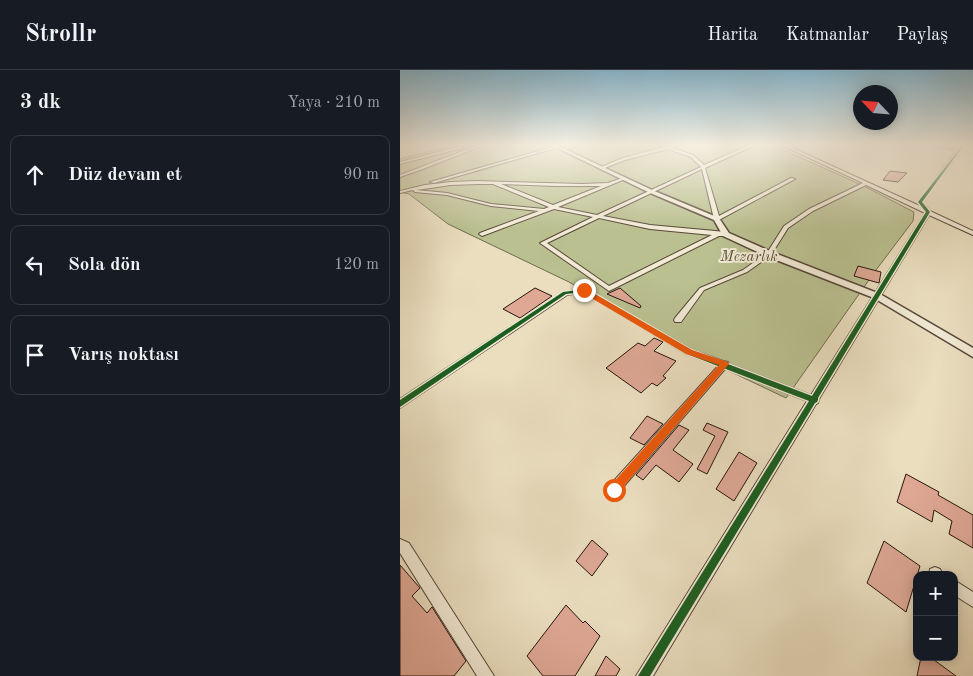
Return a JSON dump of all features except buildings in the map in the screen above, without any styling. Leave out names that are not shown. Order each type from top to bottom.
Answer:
[{"type":"street","points":[[400,192],[462,172]]},
{"type":"street","points":[[610,172],[717,219]]},
{"type":"street","points":[[691,172],[543,243],[609,290],[722,234]]},
{"type":"street","points":[[704,172],[722,234]]},
{"type":"street","points":[[844,172],[973,233]]},
{"type":"street","points":[[928,212],[920,202],[943,172]]},
{"type":"street","points":[[400,176],[423,175]]},
{"type":"street","points":[[432,177],[441,178]]},
{"type":"street","points":[[482,234],[623,178]]},
{"type":"street","points":[[717,219],[793,179]]},
{"type":"street","points":[[416,187],[462,183],[575,186],[608,184]]},
{"type":"street","points":[[496,183],[553,207],[650,227],[722,234],[877,296],[973,353]]},
{"type":"street","points":[[678,320],[702,290],[745,271],[770,254],[786,227],[811,210],[868,183]]},
{"type":"street","points":[[407,190],[447,194],[491,205],[546,210]]},
{"type":"street","points":[[644,676],[815,400],[928,212]]},
{"type":"street","points":[[400,404],[565,294],[584,290],[689,352],[725,364],[815,400]]},
{"type":"street","points":[[614,490],[725,364]]},
{"type":"street","points":[[400,545],[404,548],[486,676]]},
{"type":"street","points":[[958,590],[973,600]]},
{"type":"green space","name":"Mezarlık","points":[[400,172],[833,172],[914,212],[913,221],[786,398],[689,352],[569,282],[448,224],[409,194],[400,192]]},
{"type":"cycle path","points":[[644,676],[928,212],[920,202],[943,172]]},
{"type":"cycle path","points":[[400,404],[565,293],[584,290],[689,352],[815,400]]},
{"type":"route","points":[[584,290],[689,352],[725,364],[614,490]]}]
